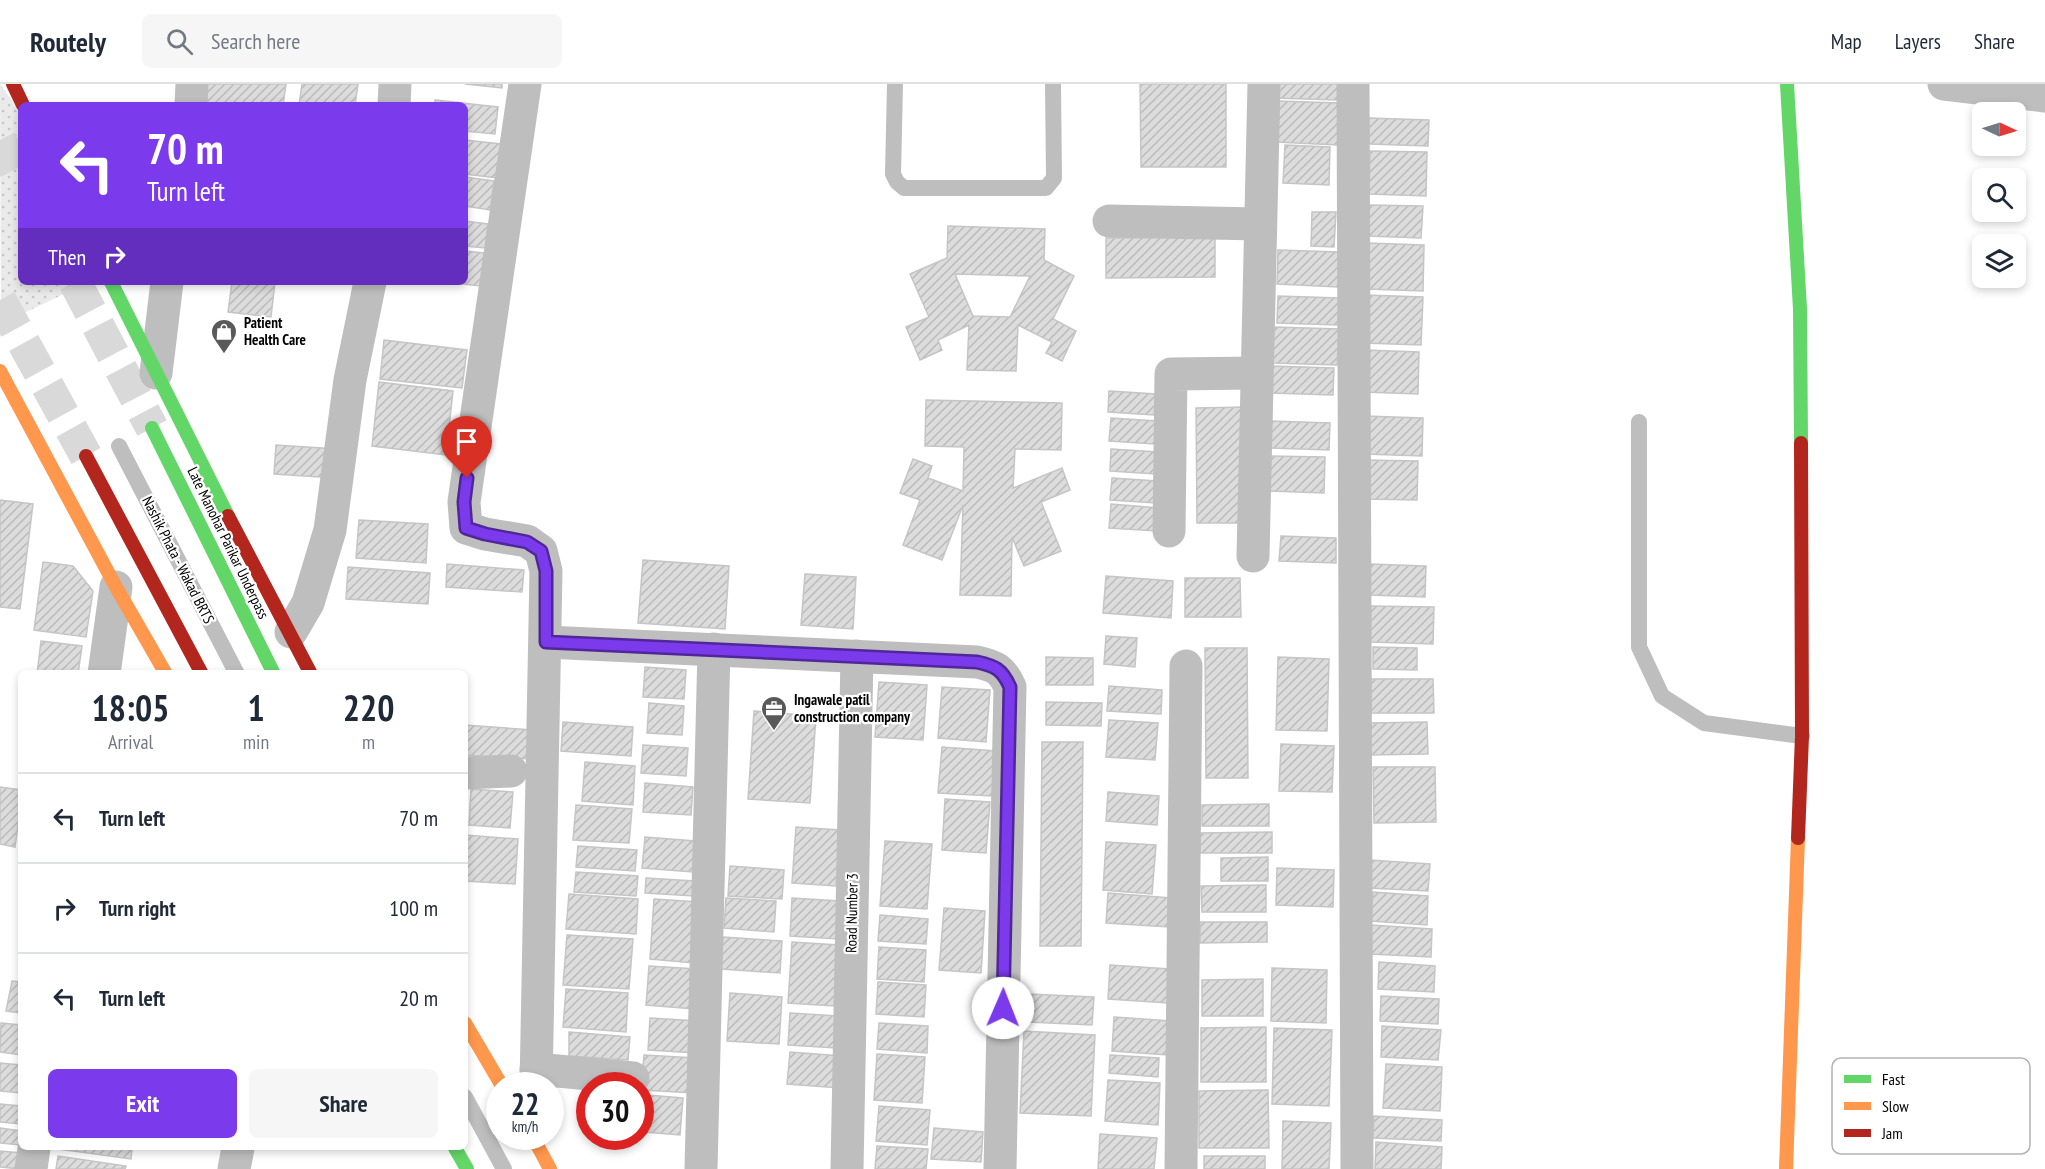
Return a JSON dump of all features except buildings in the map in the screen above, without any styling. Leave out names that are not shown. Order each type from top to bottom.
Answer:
[{"type":"main road","points":[[13,84],[22,102]]},
{"type":"main road","points":[[1786,1169],[1802,736],[1800,309],[1787,84]]},
{"type":"main road","points":[[112,285],[202,466],[309,670]]},
{"type":"main road","points":[[0,371],[116,587],[164,670]]},
{"type":"main road","name":"Late Manohar Parikar Underpass","points":[[152,428],[272,670]]},
{"type":"main road","points":[[86,456],[200,670]]},
{"type":"main road","points":[[468,1028],[494,1072]]},
{"type":"main road","points":[[456,1150],[467,1169]]},
{"type":"main road","points":[[540,1150],[550,1169]]},
{"type":"street","points":[[191,102],[192,84]]},
{"type":"street","points":[[393,102],[395,84]]},
{"type":"street","points":[[525,84],[464,502],[466,528],[527,542],[541,551],[546,571],[536,1072]]},
{"type":"street","points":[[1252,556],[1264,84]]},
{"type":"street","points":[[1353,84],[1357,1169]]},
{"type":"street","points":[[1944,84],[2045,96]]},
{"type":"street","points":[[1109,221],[1260,224]]},
{"type":"street","points":[[156,373],[167,285]]},
{"type":"street","points":[[291,632],[308,603],[330,530],[350,380],[369,285]]},
{"type":"street","points":[[1169,531],[1171,374],[1256,374]]},
{"type":"street","points":[[105,670],[116,587]]},
{"type":"street","points":[[546,642],[977,662],[1004,673],[1010,687],[1000,1169]]},
{"type":"street","points":[[701,1169],[714,649]]},
{"type":"street","name":"Road Number 3","points":[[847,1169],[857,656]]},
{"type":"street","points":[[1181,1169],[1186,666]]},
{"type":"street","points":[[468,773],[511,771]]},
{"type":"street","points":[[31,1169],[34,1150]]},
{"type":"street","points":[[234,1169],[238,1150]]},
{"type":"lane","points":[[895,84],[893,174],[904,188],[1046,188],[1054,177],[1053,84]]},
{"type":"lane","points":[[1639,422],[1639,646],[1662,696],[1704,723],[1802,736]]},
{"type":"lane","name":"Nashik Phata - Wakad BRTS","points":[[119,446],[235,670]]},
{"type":"lane","points":[[468,1103],[504,1169]]},
{"type":"shaded area","points":[[0,84],[18,109],[18,285],[83,285],[1,324]]},
{"type":"tunnel","points":[[0,140],[18,174]]},
{"type":"tunnel","points":[[77,285],[152,428]]},
{"type":"tunnel","points":[[0,300],[86,456]]},
{"type":"traffic: fast","points":[[1787,84],[1800,309],[1801,443]]},
{"type":"traffic: fast","points":[[112,285],[228,516]]},
{"type":"traffic: fast","points":[[152,428],[272,670]]},
{"type":"traffic: fast","points":[[456,1150],[467,1169]]},
{"type":"traffic: slow","points":[[0,371],[116,587],[164,670]]},
{"type":"traffic: slow","points":[[1786,1169],[1798,838]]},
{"type":"traffic: slow","points":[[468,1028],[494,1072]]},
{"type":"traffic: slow","points":[[540,1150],[550,1169]]},
{"type":"traffic: jam","points":[[13,84],[22,102]]},
{"type":"traffic: jam","points":[[1798,838],[1802,736],[1801,443]]},
{"type":"traffic: jam","points":[[86,456],[200,670]]},
{"type":"traffic: jam","points":[[228,516],[309,670]]},
{"type":"place","name":"Patient Health Care","points":[[224,355]]},
{"type":"place","name":"Ingawale patil construction company","points":[[774,732]]},
{"type":"route","points":[[467,478],[464,502],[466,528],[527,542],[541,551],[546,571],[546,642],[977,662],[1004,673],[1010,687],[1003,1008]]}]
